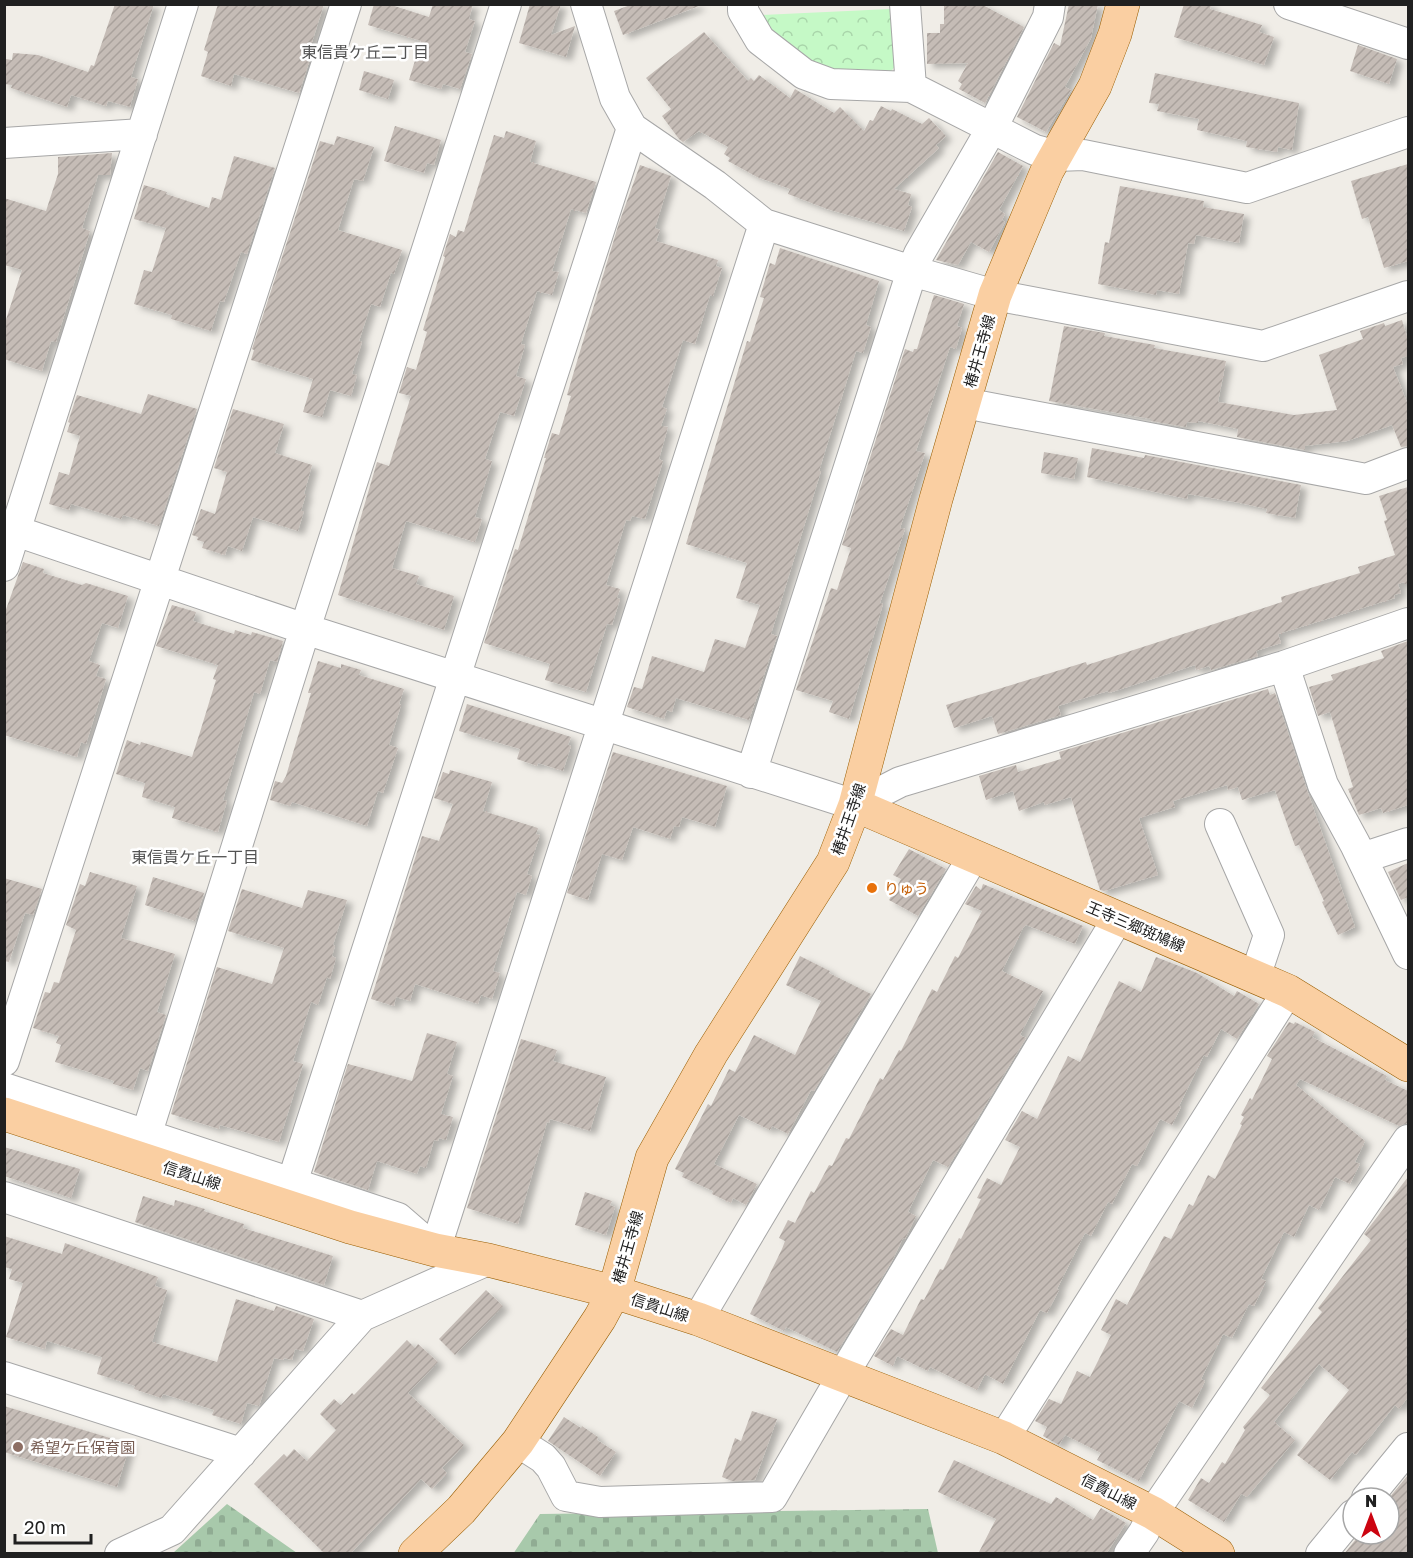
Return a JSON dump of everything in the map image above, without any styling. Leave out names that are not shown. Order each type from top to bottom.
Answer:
[{"type":"main road","name":"椿井王寺線","points":[[415,1554],[461,1510],[518,1442],[600,1318],[614,1292],[652,1158],[711,1054],[833,862],[855,805],[995,295],[1047,171],[1095,87],[1115,34],[1123,4]]},
{"type":"main road","name":"王寺三郷斑鳩線","points":[[855,805],[1288,991],[1408,1065]]},
{"type":"main road","name":"信貴山線","points":[[4,1114],[350,1227],[435,1250],[488,1260],[614,1292],[698,1319],[1004,1438],[1153,1513],[1218,1554]]},
{"type":"street","points":[[4,566],[10,528],[142,134],[183,4]]},
{"type":"street","points":[[4,1061],[346,4]]},
{"type":"street","points":[[146,1136],[305,629],[506,4]]},
{"type":"street","points":[[586,4],[615,98],[632,128],[715,184],[764,224],[912,272],[995,295],[1263,346],[1408,296]]},
{"type":"street","points":[[744,4],[744,11],[760,40],[804,74],[831,84],[911,87],[1035,150],[1057,156],[1083,155],[1247,188],[1408,132]]},
{"type":"street","points":[[905,4],[911,87]]},
{"type":"street","points":[[751,773],[912,272],[919,254],[992,128],[1048,17],[1050,4]]},
{"type":"street","points":[[1289,4],[1408,44]]},
{"type":"street","points":[[292,1183],[632,128]]},
{"type":"street","points":[[4,143],[142,134]]},
{"type":"street","points":[[4,1088],[398,1218],[435,1250],[764,224]]},
{"type":"street","points":[[964,403],[1366,479],[1408,463]]},
{"type":"street","points":[[10,528],[305,629],[855,805],[900,783],[1284,666],[1408,623]]},
{"type":"street","points":[[1284,666],[1323,785],[1362,858],[1408,954]]},
{"type":"street","points":[[1220,824],[1269,936],[1255,977]]},
{"type":"street","points":[[1362,858],[1408,843]]},
{"type":"street","points":[[698,1319],[973,857]]},
{"type":"street","points":[[518,1442],[543,1458],[551,1467],[566,1496],[600,1502],[772,1497],[1118,918]]},
{"type":"street","points":[[1004,1438],[1288,991]]},
{"type":"street","points":[[1129,1554],[1144,1532],[1153,1513],[1408,1140]]},
{"type":"street","points":[[4,1197],[362,1316]]},
{"type":"street","points":[[120,1554],[172,1530],[362,1316],[488,1260]]},
{"type":"street","points":[[4,1377],[241,1453]]},
{"type":"street","points":[[1377,1486],[1408,1449]]},
{"type":"street","points":[[1321,1554],[1341,1530]]},
{"type":"green space","points":[[890,9],[894,11],[896,65],[889,74],[833,74],[771,38],[760,15]]},
{"type":"green space","points":[[227,1504],[297,1553],[173,1553]]},
{"type":"green space","points":[[928,1509],[938,1553],[513,1554],[540,1514]]},
{"type":"building","points":[[115,4],[154,4],[131,77],[138,79],[130,107],[108,101],[106,106],[71,95],[67,107],[11,88],[12,85],[4,84],[6,59],[12,60],[13,53],[38,55],[88,72],[91,65],[94,66]]},
{"type":"building","points":[[218,4],[324,4],[299,93],[234,74],[231,86],[201,76],[208,52],[204,50]]},
{"type":"building","points":[[374,4],[388,4],[429,17],[433,4],[473,4],[469,19],[475,21],[465,52],[472,54],[460,89],[443,84],[441,89],[409,80],[421,41],[368,25]]},
{"type":"building","points":[[530,4],[561,4],[551,35],[575,26],[566,57],[519,43]]},
{"type":"building","points":[[633,4],[698,4],[699,6],[623,35],[614,11]]},
{"type":"building","points":[[944,4],[981,4],[1024,27],[985,103],[959,89],[962,84],[958,81],[968,63],[927,64],[927,33],[940,33],[940,24],[944,24]]},
{"type":"building","points":[[1069,4],[1098,4],[1091,38],[1065,87],[1071,90],[1046,132],[1017,117],[1054,43],[1060,46]]},
{"type":"building","points":[[1184,4],[1211,4],[1210,9],[1262,25],[1259,32],[1274,37],[1264,65],[1174,37]]},
{"type":"building","points":[[704,32],[748,81],[751,78],[754,81],[759,75],[790,98],[795,89],[834,113],[840,107],[864,131],[870,120],[873,121],[881,106],[922,124],[929,118],[946,136],[936,145],[939,148],[894,189],[911,194],[908,205],[912,207],[904,231],[827,209],[788,194],[790,189],[757,177],[728,161],[730,158],[724,154],[728,147],[699,131],[683,142],[679,139],[662,116],[671,109],[646,78]]},
{"type":"building","points":[[1358,45],[1397,59],[1389,84],[1350,71]]},
{"type":"building","points":[[364,71],[394,80],[388,99],[359,90]]},
{"type":"building","points":[[1155,73],[1299,103],[1292,150],[1278,147],[1277,152],[1246,147],[1247,141],[1197,130],[1199,119],[1157,111],[1159,104],[1149,103]]},
{"type":"building","points":[[395,126],[441,140],[434,165],[427,163],[424,173],[384,161]]},
{"type":"building","points":[[506,131],[536,141],[530,162],[596,182],[586,213],[571,209],[552,271],[559,272],[552,295],[537,291],[521,344],[525,345],[516,376],[526,379],[514,416],[500,412],[485,459],[492,461],[475,517],[482,519],[475,542],[406,521],[392,568],[419,576],[416,584],[454,596],[444,630],[338,595],[377,462],[389,466],[411,396],[399,393],[407,367],[416,370],[427,332],[423,330],[450,234],[456,237],[458,230],[464,232],[494,135],[504,138]]},
{"type":"building","points":[[337,136],[374,147],[363,181],[354,179],[338,230],[402,250],[394,274],[391,273],[380,307],[371,304],[359,341],[362,342],[352,374],[357,375],[351,396],[330,390],[322,417],[303,412],[313,379],[251,360],[254,350],[252,349],[320,141],[334,145]]},
{"type":"building","points":[[998,152],[1023,166],[999,210],[1005,214],[1002,220],[1005,222],[989,252],[971,242],[958,265],[936,260]]},
{"type":"building","points":[[112,153],[110,175],[98,175],[82,228],[90,231],[56,342],[51,341],[42,371],[4,359],[4,326],[22,270],[4,265],[4,198],[46,211],[58,174],[58,157]]},
{"type":"building","points":[[234,156],[275,168],[247,254],[241,252],[224,302],[220,301],[211,331],[171,319],[172,315],[134,304],[144,270],[152,272],[166,228],[134,219],[144,185],[209,208],[212,197],[221,200]]},
{"type":"building","points":[[1408,164],[1408,261],[1384,268],[1368,217],[1362,219],[1351,181]]},
{"type":"building","points":[[640,165],[671,176],[655,228],[660,230],[656,241],[718,260],[716,266],[722,268],[713,296],[710,295],[695,344],[683,340],[662,407],[667,409],[661,426],[668,427],[659,459],[663,461],[645,519],[632,516],[630,521],[626,520],[606,585],[620,589],[617,598],[620,599],[612,625],[607,624],[586,692],[545,680],[550,664],[484,643],[515,549],[518,550],[552,433],[559,435],[571,396],[567,395],[578,358],[619,223]]},
{"type":"building","points":[[1120,186],[1204,201],[1203,207],[1244,214],[1239,243],[1196,235],[1194,244],[1188,243],[1179,294],[1157,290],[1156,295],[1098,284],[1105,242],[1109,243]]},
{"type":"building","points":[[780,248],[879,281],[866,325],[871,327],[863,353],[856,351],[771,634],[777,636],[749,720],[676,698],[672,712],[667,710],[664,719],[627,707],[634,687],[642,689],[652,656],[704,672],[715,639],[745,648],[760,605],[736,598],[747,563],[686,544],[747,341],[750,342],[764,298],[760,297],[770,263],[775,265]]},
{"type":"building","points":[[934,295],[964,304],[957,326],[962,328],[956,349],[950,347],[916,451],[925,453],[900,528],[905,529],[880,603],[883,604],[849,719],[829,712],[833,701],[796,690],[831,588],[837,590],[851,548],[842,545],[905,349],[913,352],[917,349]]},
{"type":"building","points":[[1402,320],[1408,340],[1408,356],[1401,358],[1403,364],[1393,367],[1408,405],[1408,446],[1401,447],[1392,425],[1347,441],[1305,446],[1305,450],[1237,437],[1238,429],[1198,421],[1198,423],[1187,422],[1186,427],[1049,401],[1064,326],[1155,345],[1154,348],[1226,361],[1218,402],[1294,415],[1337,410],[1319,355],[1363,339],[1360,331]]},
{"type":"building","points":[[148,394],[197,409],[159,526],[123,515],[121,519],[71,504],[69,510],[49,504],[59,472],[69,475],[80,436],[67,432],[77,395],[141,414]]},
{"type":"building","points":[[233,409],[284,424],[275,453],[312,465],[304,494],[306,494],[301,511],[304,511],[298,531],[253,517],[242,551],[228,546],[225,555],[202,548],[204,542],[192,535],[201,509],[215,514],[227,472],[214,468]]},
{"type":"building","points":[[1092,448],[1144,458],[1145,455],[1301,485],[1295,518],[1266,513],[1267,509],[1240,503],[1188,494],[1187,499],[1087,477]]},
{"type":"building","points":[[1044,452],[1078,458],[1074,479],[1041,473]]},
{"type":"building","points":[[1408,487],[1408,584],[1404,582],[1398,584],[1401,593],[1394,595],[1395,598],[1278,634],[1281,643],[1256,651],[1258,656],[1211,670],[1209,666],[1196,670],[1195,665],[1109,693],[1108,691],[1058,706],[1061,715],[998,734],[992,716],[954,728],[946,705],[1086,662],[1087,665],[1282,602],[1281,597],[1360,573],[1358,567],[1395,555],[1379,496]]},
{"type":"building","points":[[23,562],[44,569],[43,573],[128,596],[118,628],[102,623],[89,661],[100,665],[96,676],[106,679],[86,744],[81,742],[77,757],[4,735],[4,615]]},
{"type":"building","points":[[172,605],[196,612],[193,621],[234,634],[235,630],[251,635],[252,632],[283,641],[277,662],[270,660],[260,694],[254,692],[223,800],[227,801],[218,832],[172,818],[175,807],[142,797],[145,783],[116,774],[127,740],[192,757],[216,680],[213,679],[218,665],[156,646]]},
{"type":"building","points":[[1408,641],[1408,805],[1383,813],[1381,808],[1359,815],[1348,789],[1353,787],[1330,712],[1318,716],[1309,687],[1333,680],[1331,675],[1384,658],[1381,651]]},
{"type":"building","points":[[318,661],[341,668],[341,664],[361,670],[359,675],[404,689],[389,745],[398,748],[383,793],[378,791],[367,826],[292,802],[290,806],[270,800],[275,781],[282,783],[286,776],[311,693],[308,693]]},
{"type":"building","points":[[1268,689],[1270,695],[1275,693],[1355,927],[1338,935],[1299,845],[1295,846],[1275,790],[1242,800],[1238,787],[1228,790],[1227,785],[1173,801],[1175,807],[1139,818],[1158,875],[1104,891],[1100,890],[1071,797],[1045,805],[1044,802],[1019,811],[1013,791],[986,800],[979,776],[1016,765],[1018,772],[1061,759],[1059,752]]},
{"type":"building","points":[[467,704],[571,737],[568,745],[571,746],[563,771],[517,759],[520,749],[459,731]]},
{"type":"building","points":[[613,752],[727,786],[715,827],[682,817],[679,827],[674,826],[670,839],[633,827],[622,860],[602,854],[588,900],[567,893]]},
{"type":"building","points":[[450,770],[492,782],[483,811],[538,828],[536,834],[540,835],[527,874],[532,876],[526,895],[517,892],[493,971],[500,973],[492,999],[481,995],[478,1004],[415,984],[410,1001],[396,997],[394,1006],[371,999],[422,836],[439,841],[453,804],[434,798],[443,772],[449,774]]},
{"type":"building","points":[[909,849],[946,869],[918,916],[889,900],[901,879],[893,875]]},
{"type":"building","points":[[1408,863],[1408,897],[1401,900],[1388,872]]},
{"type":"building","points":[[90,872],[137,886],[121,938],[175,954],[157,1012],[166,1015],[148,1071],[140,1068],[133,1090],[113,1084],[114,1081],[92,1073],[55,1062],[61,1045],[56,1043],[59,1036],[33,1028],[45,992],[50,993],[54,982],[59,983],[76,930],[66,925],[80,884],[85,886]]},
{"type":"building","points":[[153,877],[204,893],[195,921],[145,905]]},
{"type":"building","points":[[4,878],[42,889],[33,915],[25,913],[9,962],[4,961]]},
{"type":"building","points":[[983,884],[1083,926],[1075,944],[1026,925],[1023,928],[1002,971],[1043,991],[1020,1035],[1026,1038],[948,1167],[933,1160],[908,1212],[916,1216],[905,1239],[903,1238],[892,1261],[837,1352],[786,1327],[784,1331],[750,1314],[782,1249],[785,1241],[779,1238],[788,1220],[795,1223],[811,1191],[814,1193],[829,1165],[832,1166],[846,1138],[849,1139],[880,1078],[883,1080],[899,1050],[901,1051],[932,989],[937,992],[955,956],[958,958],[982,911],[965,904],[976,886],[981,890]]},
{"type":"building","points":[[242,889],[302,908],[308,890],[347,900],[333,945],[335,946],[332,956],[336,958],[330,979],[327,977],[318,1005],[311,1002],[293,1061],[303,1064],[279,1142],[220,1125],[219,1129],[171,1114],[217,967],[272,984],[284,948],[228,931]]},
{"type":"building","points":[[800,956],[871,994],[814,1091],[811,1090],[788,1134],[772,1126],[770,1130],[739,1115],[714,1164],[757,1184],[746,1205],[733,1198],[731,1203],[712,1194],[713,1191],[682,1177],[684,1173],[675,1169],[708,1104],[711,1106],[729,1069],[735,1072],[754,1035],[795,1055],[821,1001],[786,985]]},
{"type":"building","points":[[1156,957],[1197,973],[1234,996],[1237,991],[1259,1004],[1237,1039],[1221,1029],[1207,1057],[1204,1055],[1172,1125],[1160,1119],[1137,1166],[1132,1164],[1112,1204],[1108,1202],[1091,1236],[1085,1233],[1047,1313],[1040,1310],[1003,1384],[985,1374],[977,1390],[930,1367],[928,1371],[897,1356],[893,1366],[874,1356],[891,1329],[903,1335],[921,1299],[924,1300],[940,1269],[943,1270],[959,1238],[961,1239],[981,1199],[977,1198],[987,1178],[1001,1185],[1020,1147],[1005,1140],[1022,1111],[1037,1119],[1068,1056],[1080,1062],[1119,981],[1141,992]]},
{"type":"building","points":[[1289,1022],[1294,1024],[1295,1022],[1315,1032],[1312,1037],[1387,1076],[1385,1080],[1408,1091],[1408,1123],[1399,1126],[1300,1079],[1296,1085],[1365,1141],[1355,1162],[1360,1164],[1350,1184],[1335,1177],[1319,1210],[1309,1205],[1294,1237],[1284,1232],[1261,1279],[1266,1281],[1254,1306],[1249,1304],[1232,1338],[1223,1334],[1201,1379],[1205,1381],[1192,1408],[1179,1401],[1139,1481],[1097,1460],[1101,1453],[1065,1435],[1059,1445],[1043,1436],[1047,1427],[1035,1421],[1049,1399],[1061,1404],[1077,1371],[1090,1377],[1111,1335],[1101,1330],[1116,1299],[1127,1305],[1164,1236],[1171,1239],[1189,1204],[1193,1206],[1208,1175],[1215,1179],[1242,1125],[1240,1124],[1244,1117],[1241,1115],[1250,1098],[1252,1100],[1272,1059],[1267,1056]]},
{"type":"building","points":[[427,1033],[457,1042],[447,1074],[453,1076],[441,1114],[453,1117],[446,1140],[439,1138],[438,1141],[434,1140],[426,1168],[420,1166],[417,1174],[377,1161],[368,1190],[314,1172],[348,1064],[412,1081]]},
{"type":"building","points":[[521,1039],[557,1050],[553,1061],[606,1077],[590,1131],[550,1119],[549,1123],[547,1122],[518,1224],[467,1208]]},
{"type":"building","points":[[4,1147],[80,1169],[71,1198],[4,1176]]},
{"type":"building","points":[[1408,1177],[1408,1397],[1399,1409],[1395,1405],[1356,1455],[1352,1452],[1330,1480],[1297,1455],[1349,1390],[1319,1364],[1274,1422],[1295,1440],[1247,1497],[1241,1494],[1224,1522],[1188,1500],[1201,1478],[1209,1483],[1222,1462],[1225,1464],[1245,1430],[1243,1427],[1270,1395],[1261,1388],[1322,1312],[1318,1308],[1371,1240],[1364,1234]]},
{"type":"building","points":[[585,1192],[612,1201],[610,1205],[615,1207],[606,1235],[575,1225]]},
{"type":"building","points":[[143,1196],[174,1206],[175,1200],[205,1209],[204,1211],[244,1224],[243,1228],[333,1256],[324,1285],[135,1222]]},
{"type":"building","points":[[4,1236],[62,1254],[65,1243],[158,1277],[155,1286],[167,1290],[152,1342],[217,1362],[236,1299],[274,1311],[276,1306],[314,1319],[303,1351],[295,1349],[292,1360],[274,1358],[259,1406],[247,1403],[241,1424],[212,1415],[214,1410],[163,1394],[161,1398],[134,1389],[135,1386],[97,1374],[102,1357],[47,1341],[45,1349],[6,1337],[23,1283],[9,1279],[12,1269],[4,1267]]},
{"type":"building","points":[[486,1290],[503,1306],[455,1355],[439,1339]]},
{"type":"building","points":[[407,1340],[415,1348],[418,1344],[438,1362],[408,1393],[464,1445],[442,1468],[447,1473],[432,1489],[421,1479],[350,1554],[325,1554],[254,1484],[284,1454],[287,1457],[294,1449],[307,1461],[336,1430],[320,1414],[334,1399],[341,1405],[352,1393],[354,1395]]},
{"type":"building","points":[[4,1406],[130,1444],[117,1487],[4,1452]]},
{"type":"building","points":[[752,1411],[777,1419],[755,1480],[732,1481],[722,1477],[735,1438],[741,1441]]},
{"type":"building","points":[[564,1417],[581,1428],[582,1426],[598,1437],[597,1440],[616,1452],[600,1476],[548,1441]]},
{"type":"building","points":[[954,1460],[1051,1504],[1056,1497],[1093,1520],[1101,1508],[1126,1523],[1106,1554],[978,1554],[996,1519],[938,1492]]},
{"type":"building","points":[[1408,1475],[1408,1554],[1344,1554],[1350,1546],[1401,1546],[1401,1486],[1399,1486]]},
{"type":"place","name":"りゅう","points":[[872,888]]},
{"type":"place","name":"希望ケ丘保育園","points":[[18,1447]]},
{"type":"district","name":"東信貴ケ丘二丁目","points":[[365,52]]},
{"type":"district","name":"東信貴ケ丘一丁目","points":[[195,857]]}]
